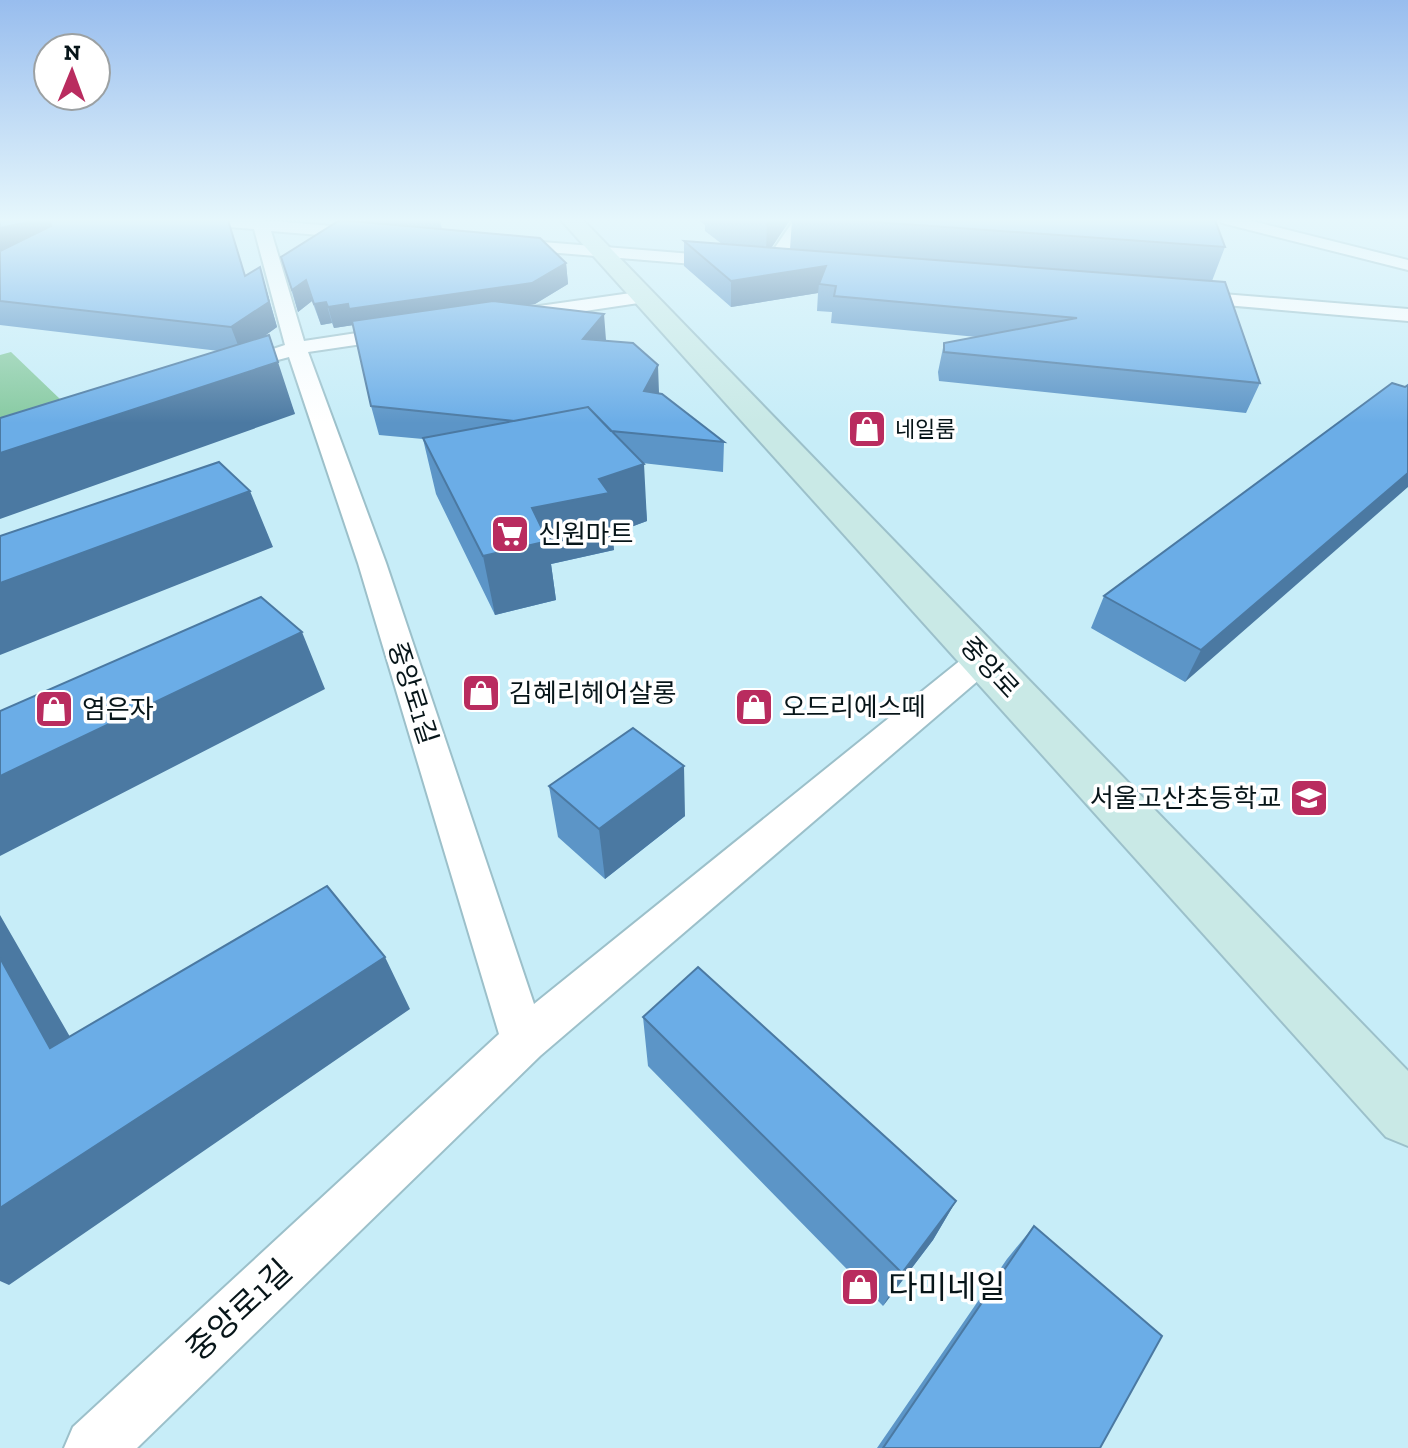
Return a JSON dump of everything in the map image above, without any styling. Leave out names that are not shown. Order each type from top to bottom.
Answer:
[{"type":"main road","name":"중앙로","points":[[636,288],[1408,1115]]},
{"type":"street","name":"중앙로1길","points":[[279,288],[296,348],[372,563],[524,1041]]},
{"type":"street","points":[[1164,296],[1408,315]]},
{"type":"street","points":[[493,319],[645,297]]},
{"type":"street","points":[[251,362],[296,348],[417,330]]},
{"type":"street","name":"중앙로1길","points":[[94,1448],[524,1041],[983,659]]},
{"type":"green space","points":[[11,352],[61,400],[0,419],[0,355]]},
{"type":"building","points":[[0,288],[265,288],[269,302],[231,327],[0,301]]},
{"type":"building","points":[[309,288],[500,288],[349,309],[348,304],[328,307],[326,302],[314,304]]},
{"type":"building","points":[[836,288],[1227,288],[1260,383],[944,352],[944,343],[1077,318],[834,296]]},
{"type":"building","points":[[493,301],[604,314],[583,339],[633,343],[658,365],[644,391],[662,394],[724,442],[611,431],[588,407],[514,421],[371,406],[352,321]]},
{"type":"building","points":[[269,335],[278,362],[0,453],[0,418]]},
{"type":"building","points":[[1392,383],[1408,385],[1408,473],[1201,650],[1104,596]]},
{"type":"building","points":[[588,407],[644,464],[599,479],[609,493],[532,508],[548,541],[483,556],[423,438]]},
{"type":"building","points":[[219,462],[250,491],[0,583],[0,536]]},
{"type":"building","points":[[261,597],[302,632],[0,776],[0,711]]},
{"type":"building","points":[[633,728],[684,766],[599,829],[549,786]]},
{"type":"building","points":[[327,886],[385,957],[0,1208],[0,958],[50,1048]]},
{"type":"building","points":[[698,967],[956,1201],[902,1273],[643,1017]]},
{"type":"building","points":[[1034,1226],[1162,1336],[1100,1448],[883,1448]]},
{"type":"place","name":"네일룸","points":[[867,429]]},
{"type":"place","name":"신원마트","points":[[510,534]]},
{"type":"place","name":"김혜리헤어살롱","points":[[481,693]]},
{"type":"place","name":"오드리에스떼","points":[[754,707]]},
{"type":"place","name":"염은자","points":[[54,709]]},
{"type":"place","name":"서울고산초등학교","points":[[1309,798]]},
{"type":"place","name":"다미네일","points":[[860,1287]]}]
